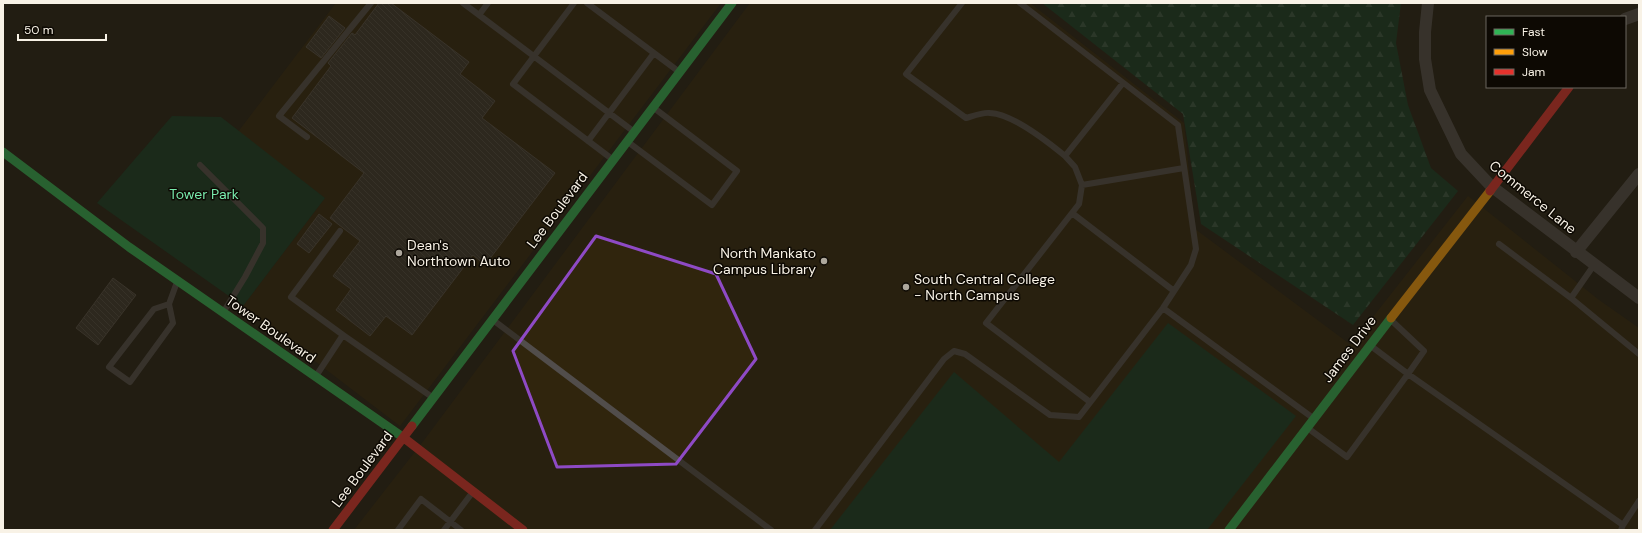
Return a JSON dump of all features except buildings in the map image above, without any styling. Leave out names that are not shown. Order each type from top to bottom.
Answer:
[{"type":"street","name":"Lee Boulevard","points":[[333,530],[732,3]]},
{"type":"street","name":"Commerce Lane","points":[[1428,3],[1424,32],[1425,59],[1430,90],[1461,154],[1492,186],[1576,252],[1639,298]]},
{"type":"street","points":[[1626,18],[1639,14]]},
{"type":"street","name":"James Drive","points":[[1229,530],[1567,88]]},
{"type":"street","name":"Tower Boulevard","points":[[3,152],[111,234],[403,438],[523,530]]},
{"type":"street","points":[[1576,252],[1639,174]]},
{"type":"lane","points":[[307,137],[279,116],[371,3]]},
{"type":"lane","points":[[463,3],[634,132]]},
{"type":"lane","points":[[479,15],[488,3]]},
{"type":"lane","points":[[574,3],[513,84],[613,160]]},
{"type":"lane","points":[[587,3],[679,72]]},
{"type":"lane","points":[[962,3],[906,74],[966,118],[990,112],[1035,132],[1065,156],[1075,167],[1082,185],[1079,204],[986,323],[1090,402]]},
{"type":"lane","points":[[815,530],[944,359],[954,351],[965,354],[1050,415],[1079,416],[1163,308],[1191,264],[1196,249],[1178,125],[1020,3]]},
{"type":"lane","points":[[588,141],[654,53]]},
{"type":"lane","points":[[1065,156],[1123,82]]},
{"type":"lane","points":[[627,142],[712,205],[737,171],[653,107]]},
{"type":"lane","points":[[200,165],[263,228],[263,243],[223,312]]},
{"type":"lane","points":[[1082,185],[1184,168]]},
{"type":"lane","points":[[1072,213],[1174,290]]},
{"type":"lane","points":[[340,232],[291,297],[343,336],[433,398]]},
{"type":"lane","points":[[1499,244],[1570,298],[1639,354]]},
{"type":"lane","points":[[1570,298],[1594,265]]},
{"type":"lane","points":[[169,304],[154,309],[109,367],[130,382],[174,323],[169,304],[178,281]]},
{"type":"lane","points":[[1163,308],[1314,419]]},
{"type":"lane","points":[[1307,428],[1347,457],[1424,351],[1390,319]]},
{"type":"lane","points":[[492,320],[771,530]]},
{"type":"lane","points":[[316,377],[343,336]]},
{"type":"lane","points":[[1370,345],[1622,528],[1639,501]]},
{"type":"lane","points":[[444,530],[473,492]]},
{"type":"lane","points":[[398,530],[421,499],[461,530]]},
{"type":"highlighted area","points":[[596,236],[716,274],[756,359],[676,464],[557,467],[513,351]]},
{"type":"shaded area","points":[[336,3],[721,3],[400,426],[243,306],[325,198],[238,132]]},
{"type":"shaded area","name":"South Central College - North Campus","points":[[750,3],[1030,3],[1184,123],[1195,229],[1351,345],[1468,196],[1599,300],[1639,328],[1639,530],[354,530],[425,439]]},
{"type":"green space","points":[[1042,3],[1401,3],[1396,43],[1408,105],[1431,168],[1458,191],[1353,325],[1201,224],[1183,114]]},
{"type":"green space","name":"Tower Park","points":[[172,116],[221,117],[325,198],[243,306],[97,203]]},
{"type":"green space","points":[[1168,323],[1296,416],[1207,530],[830,530],[954,372],[1059,462]]},
{"type":"traffic: fast","points":[[412,426],[732,3]]},
{"type":"traffic: fast","points":[[3,152],[129,247],[404,438]]},
{"type":"traffic: fast","points":[[1229,530],[1391,318]]},
{"type":"traffic: slow","points":[[1391,318],[1490,191]]},
{"type":"traffic: jam","points":[[1490,191],[1568,88]]},
{"type":"traffic: jam","points":[[333,530],[412,426]]},
{"type":"traffic: jam","points":[[404,438],[523,530]]},
{"type":"place","name":"Dean's Northtown Auto","points":[[399,253]]},
{"type":"place","name":"North Mankato Campus Library","points":[[824,261]]},
{"type":"place","name":"South Central College - North Campus","points":[[906,287]]}]
